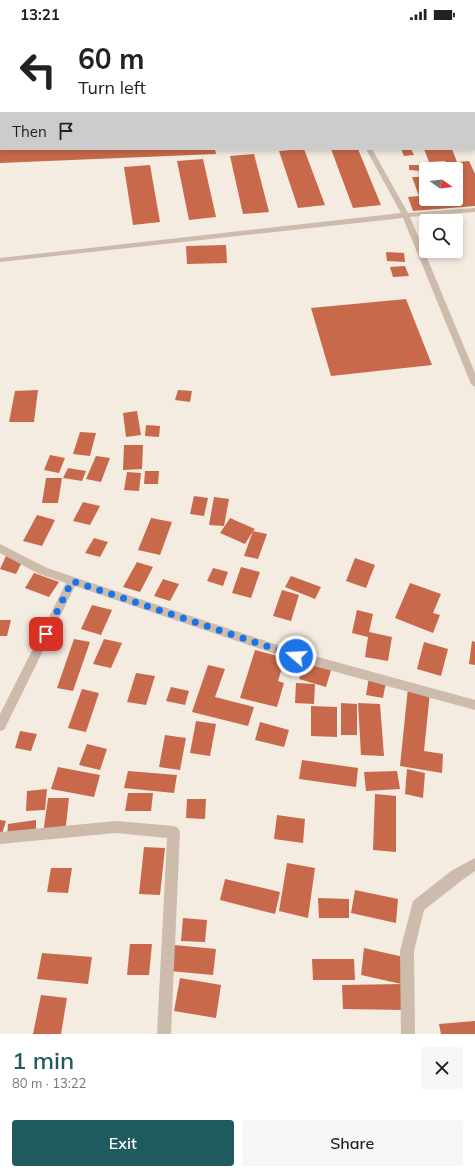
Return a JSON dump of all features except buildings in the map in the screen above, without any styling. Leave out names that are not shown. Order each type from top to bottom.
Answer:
[{"type":"street","points":[[370,150],[406,215],[475,384]]},
{"type":"street","points":[[0,260],[406,215],[475,210]]},
{"type":"street","points":[[0,548],[43,571],[296,656],[475,705]]},
{"type":"street","points":[[0,726],[72,581]]},
{"type":"street","points":[[0,838],[116,827],[174,832],[164,1034]]},
{"type":"street","points":[[408,1034],[407,951],[418,906],[456,876],[475,864]]},
{"type":"route","points":[[46,634],[72,581],[296,656]]}]
